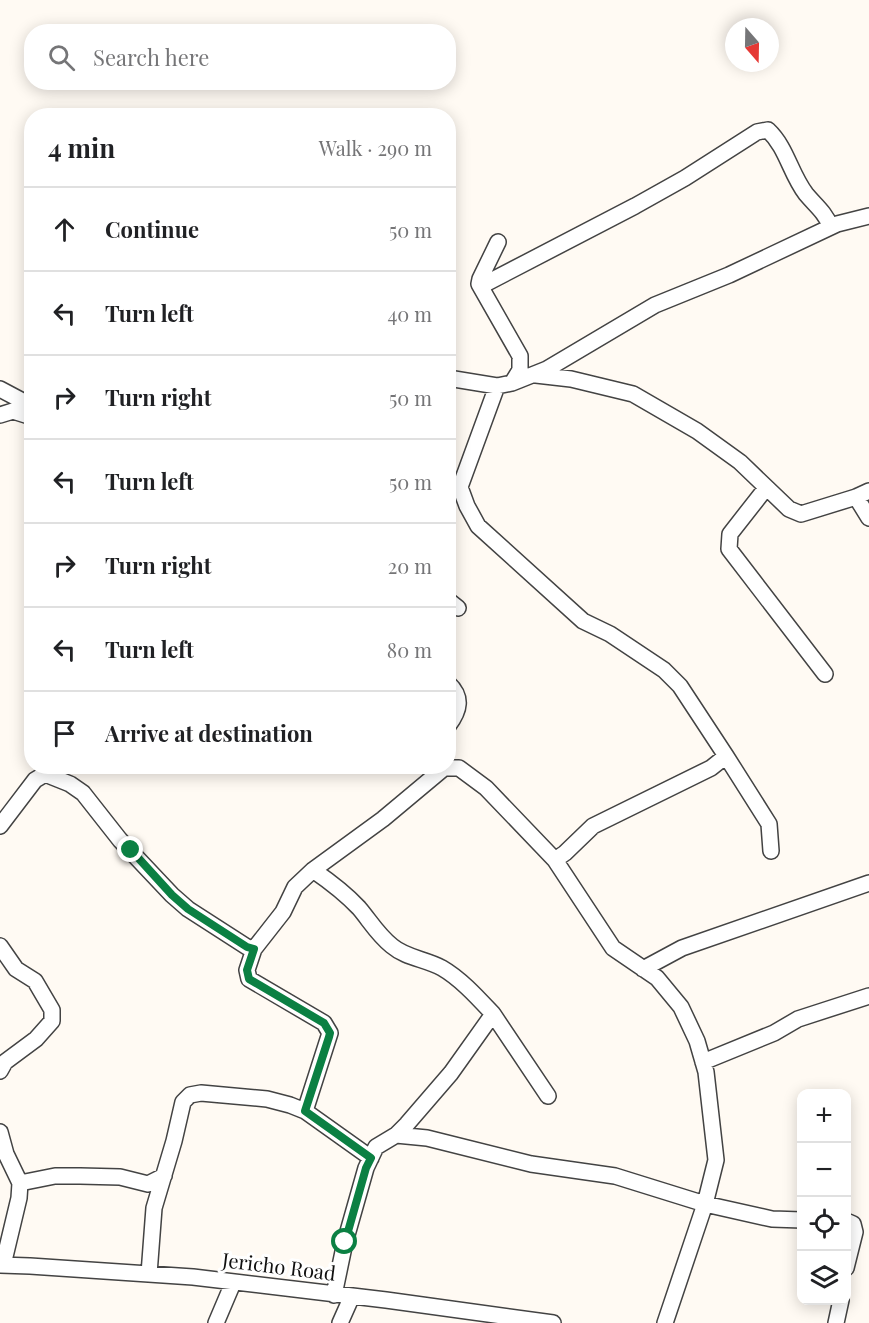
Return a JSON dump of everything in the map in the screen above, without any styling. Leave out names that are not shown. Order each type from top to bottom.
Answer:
[{"type":"street","points":[[480,286],[635,206],[685,178],[757,132],[768,130],[778,140],[806,194],[825,213],[831,227]]},
{"type":"street","points":[[456,379],[504,384],[533,375],[655,305],[729,275],[831,227],[869,216]]},
{"type":"street","points":[[498,242],[480,279],[480,286],[520,356],[520,370],[504,384],[460,487],[467,506],[478,526],[583,621],[609,634],[664,670],[680,686],[769,824],[771,850]]},
{"type":"street","points":[[533,375],[571,379],[633,394],[697,430],[740,462],[789,509],[801,514],[862,494],[869,518]]},
{"type":"street","points":[[5,392],[24,396]]},
{"type":"street","points":[[5,392],[24,402]]},
{"type":"street","points":[[0,415],[13,411],[24,414]]},
{"type":"street","points":[[766,488],[730,534],[729,549],[825,674]]},
{"type":"street","points":[[456,691],[459,705],[456,711]]},
{"type":"street","points":[[555,860],[565,854],[593,826],[711,768],[726,756]]},
{"type":"street","points":[[456,768],[486,788],[555,860],[613,948],[657,978],[681,1007],[697,1041],[703,1062],[715,1135],[716,1160],[705,1204],[665,1323]]},
{"type":"street","points":[[0,826],[42,774]]},
{"type":"street","points":[[53,774],[83,794],[120,840],[172,895],[218,928],[254,949]]},
{"type":"street","points":[[305,1111],[330,1033],[324,1023],[249,979],[247,970],[254,949],[283,912],[295,886],[313,870],[383,819],[436,774]]},
{"type":"street","points":[[313,870],[348,897],[375,931],[391,946],[451,974],[493,1014],[548,1096]]},
{"type":"street","points":[[643,969],[682,948],[869,883]]},
{"type":"street","points":[[0,946],[5,964],[35,981],[52,1010],[52,1021],[36,1039],[5,1062],[0,1071]]},
{"type":"street","points":[[703,1062],[774,1033],[798,1019],[869,996]]},
{"type":"street","points":[[334,1294],[345,1242],[366,1168],[376,1147],[396,1135],[451,1073],[493,1014]]},
{"type":"street","points":[[149,1274],[152,1223],[156,1200],[183,1102],[190,1095],[201,1093],[267,1099],[305,1111],[371,1158]]},
{"type":"street","points":[[0,1132],[6,1154],[20,1183],[17,1209],[1,1265]]},
{"type":"street","points":[[396,1135],[427,1138],[531,1164],[615,1176],[705,1204],[771,1219],[797,1220]]},
{"type":"street","points":[[20,1183],[55,1176],[80,1176],[120,1177],[148,1184],[164,1176]]},
{"type":"street","points":[[148,1184],[156,1200]]},
{"type":"street","points":[[851,1223],[855,1232],[851,1248]]},
{"type":"street","name":"Jericho Road","points":[[1,1265],[149,1274],[279,1287],[553,1323]]},
{"type":"street","points":[[216,1323],[233,1283]]},
{"type":"street","points":[[340,1323],[352,1296]]},
{"type":"street","points":[[836,1323],[840,1305]]},
{"type":"route","points":[[131,850],[152,876],[188,909],[247,947],[254,949],[247,970],[249,979],[324,1023],[328,1028],[329,1037],[305,1111],[371,1158],[366,1168],[345,1242]]}]
